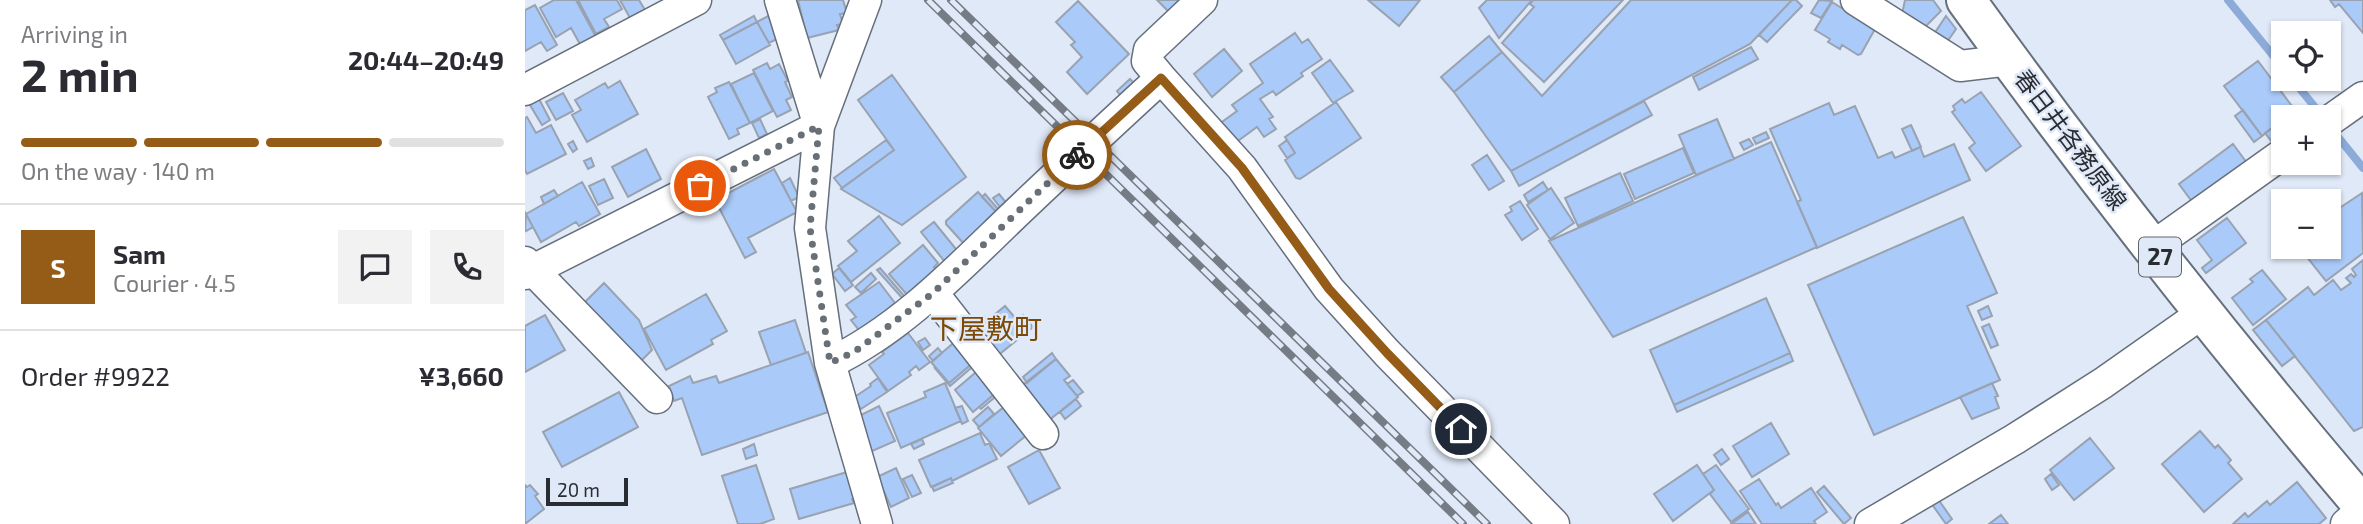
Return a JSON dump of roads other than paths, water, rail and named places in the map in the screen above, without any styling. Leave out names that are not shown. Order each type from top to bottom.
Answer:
[{"type":"main road","name":"春日井各務原線","points":[[1966,0],[2152,247],[2266,391],[2363,507]]},
{"type":"street","points":[[525,90],[696,0]]},
{"type":"street","points":[[780,0],[819,126]]},
{"type":"street","points":[[866,0],[819,126],[810,228],[830,363],[877,524]]},
{"type":"street","points":[[1202,0],[1149,50],[1147,61],[1242,168],[1329,289],[1387,353],[1554,524]]},
{"type":"street","points":[[1856,0],[1960,66],[2010,60]]},
{"type":"street","points":[[830,363],[854,352],[933,293],[1161,78]]},
{"type":"street","points":[[657,398],[528,269],[819,126]]},
{"type":"street","points":[[2152,247],[2271,162]]},
{"type":"street","points":[[933,293],[1043,434]]},
{"type":"street","points":[[1870,524],[2015,439],[2103,383],[2203,312]]},
{"type":"street","points":[[2346,524],[2363,507]]},
{"type":"waterway","points":[[2228,0],[2271,53]]},
{"type":"waterway","points":[[2302,91],[2313,105]]},
{"type":"waterway","points":[[2341,141],[2363,168]]},
{"type":"railway","points":[[928,0],[1463,524]]},
{"type":"railway","points":[[951,0],[1487,524]]},
{"type":"district","name":"下屋敷町","points":[[986,329]]}]
